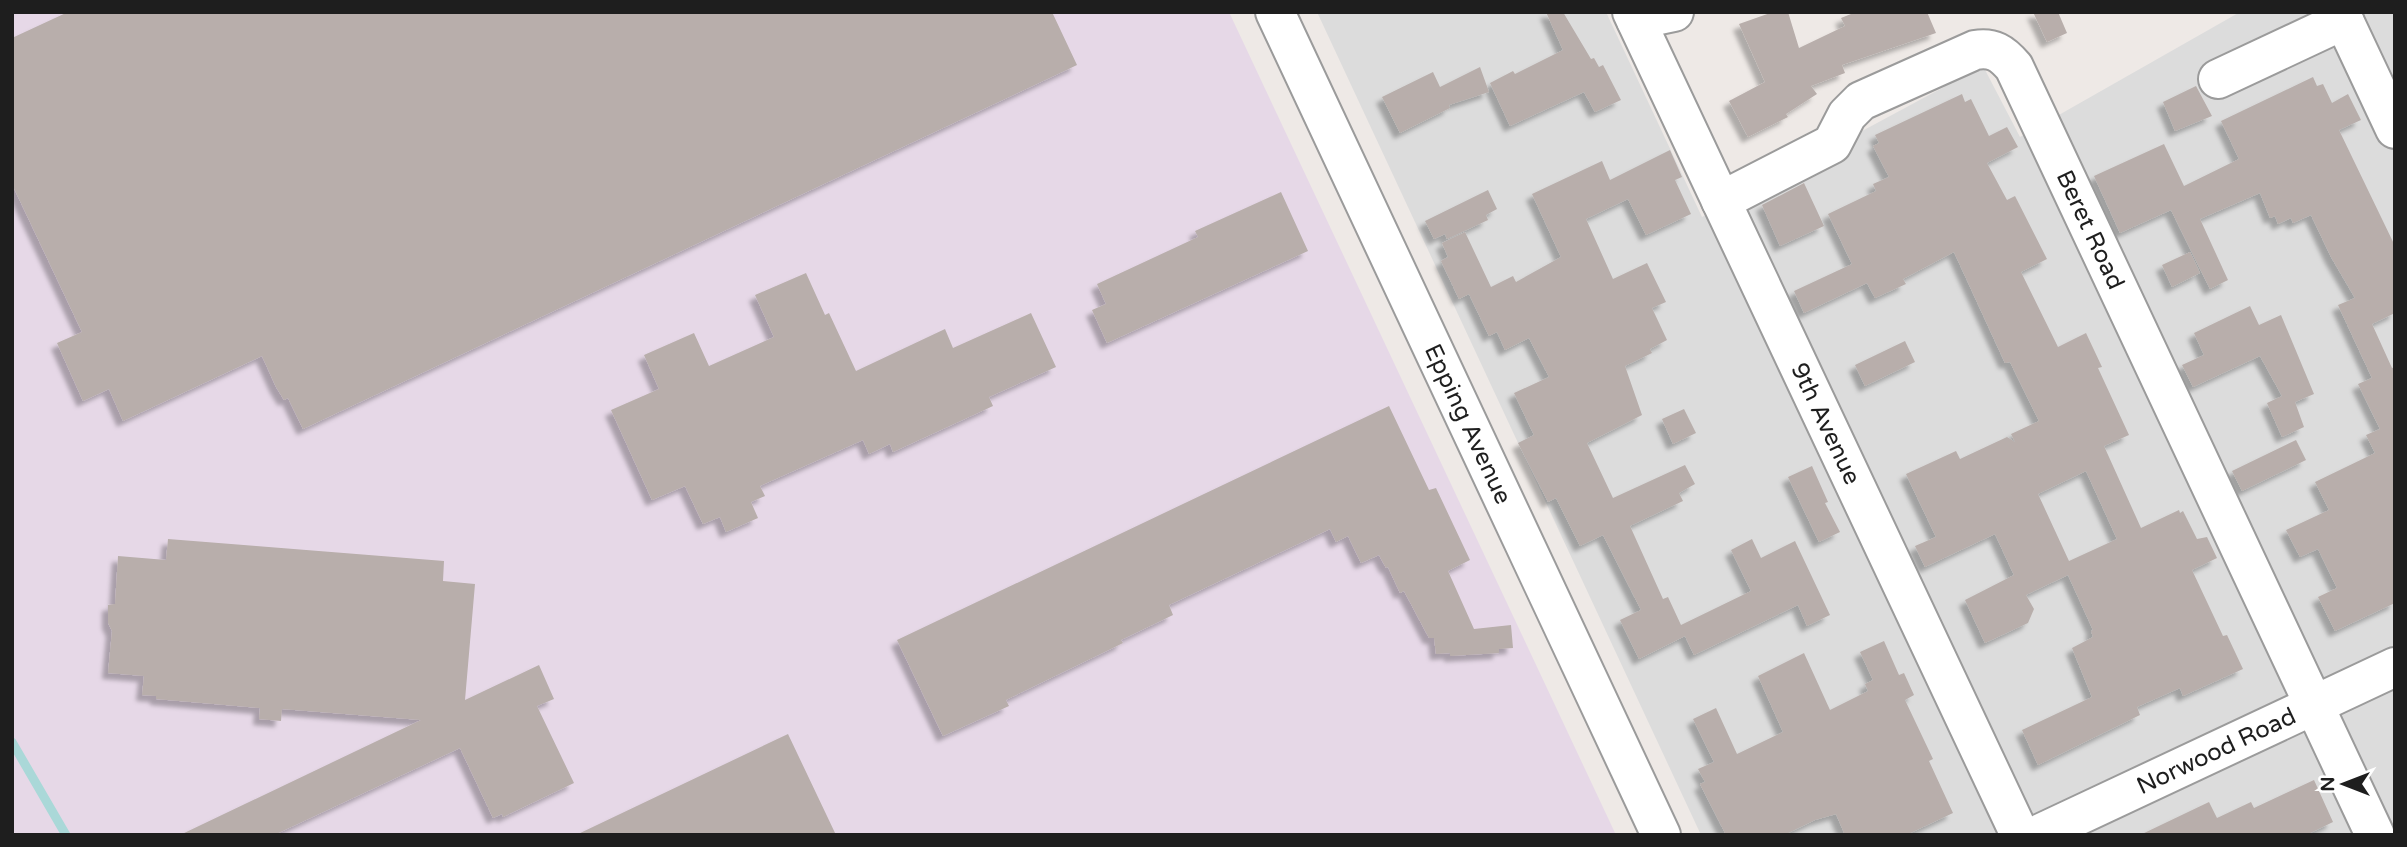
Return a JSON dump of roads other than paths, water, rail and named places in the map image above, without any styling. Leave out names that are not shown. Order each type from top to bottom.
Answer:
[{"type":"street","name":"Epping Avenue","points":[[1275,12],[1661,835]]},
{"type":"street","points":[[1634,16],[1674,12]]},
{"type":"street","name":"9th Avenue","points":[[1634,16],[2020,835]]},
{"type":"street","points":[[2218,79],[2342,16],[2395,129]]},
{"type":"street","name":"Beret Road","points":[[1721,201],[1832,144],[1853,107],[1872,95],[1975,50],[1995,50],[2005,57],[2019,79],[2232,535],[2315,705]]},
{"type":"street","name":"Norwood Road","points":[[2037,835],[2395,667]]},
{"type":"street","points":[[2315,705],[2375,835]]},
{"type":"waterway","points":[[12,742],[66,835]]}]
